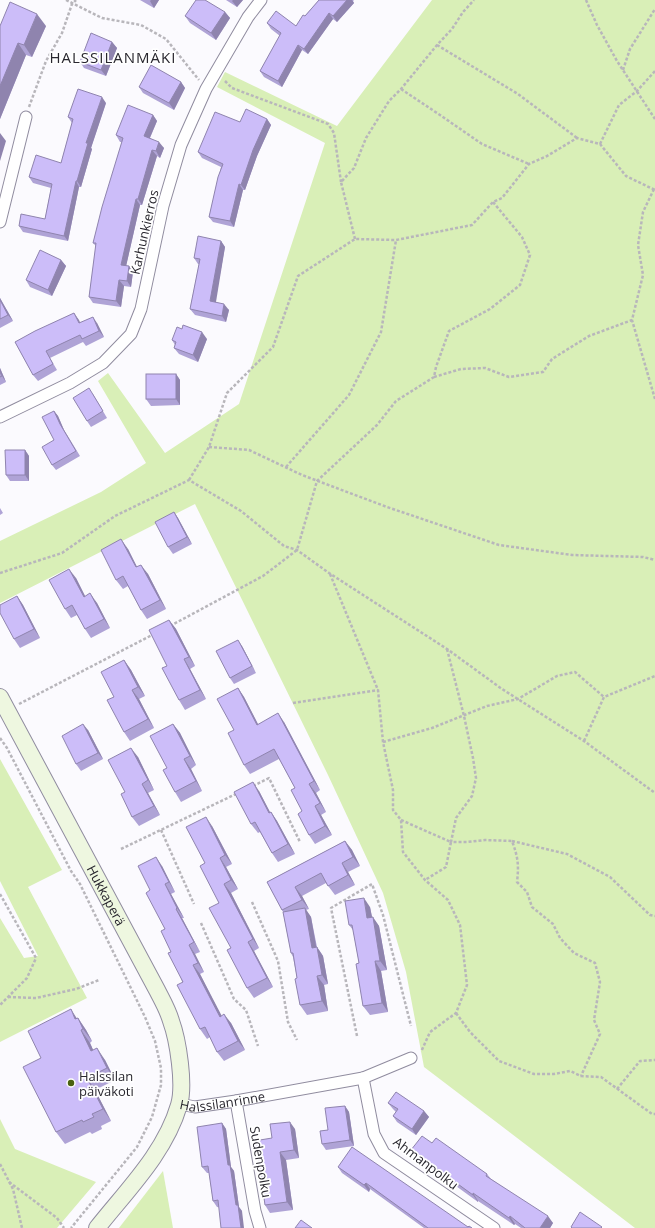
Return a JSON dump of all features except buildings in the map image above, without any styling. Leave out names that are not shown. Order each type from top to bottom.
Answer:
[{"type":"street","name":"Karhunkierros","points":[[0,417],[70,384],[103,363],[131,334],[141,309],[163,206],[181,145],[215,72],[248,17],[262,0]]},
{"type":"street","points":[[0,222],[26,117]]},
{"type":"street","name":"Hukkaperä","points":[[4,704],[157,990],[171,1020],[179,1058],[181,1086],[180,1104]]},
{"type":"street","name":"Halssilanrinne","points":[[96,1228],[154,1157],[169,1131],[180,1104],[195,1106],[236,1101],[363,1078],[411,1058]]},
{"type":"street","name":"Ahmanpolku","points":[[363,1078],[374,1134],[384,1152],[494,1228]]},
{"type":"street","name":"Sudenpolku","points":[[236,1101],[260,1228]]},
{"type":"path","points":[[66,0],[102,18],[141,25],[166,39],[206,89]]},
{"type":"path","points":[[26,117],[46,61],[62,33],[72,4],[76,0]]},
{"type":"path","points":[[341,182],[354,168],[366,138],[390,101],[452,29],[463,12],[474,0]]},
{"type":"path","points":[[586,0],[597,25],[623,70],[655,119]]},
{"type":"path","points":[[623,70],[630,50],[655,9]]},
{"type":"path","points":[[437,45],[518,94],[577,138],[600,144],[626,176],[654,189],[643,212],[638,245],[643,275],[632,320],[655,399]]},
{"type":"path","points":[[215,72],[232,88],[328,124],[334,133],[341,182],[355,239]]},
{"type":"path","points":[[600,144],[619,105],[637,91],[655,72]]},
{"type":"path","points":[[401,89],[440,114],[482,144],[529,164]]},
{"type":"path","points":[[0,573],[62,553],[115,516],[189,480],[209,446],[227,393],[273,347],[298,276],[355,239],[396,240],[472,225],[493,202],[502,198],[529,164],[547,156],[577,138]]},
{"type":"path","points":[[434,378],[436,367],[449,331],[490,309],[520,285],[530,255],[522,237],[493,202]]},
{"type":"path","points":[[286,467],[349,395],[382,332],[396,240]]},
{"type":"path","points":[[167,627],[263,576],[297,550],[317,481],[377,425],[396,401],[434,378],[461,369],[484,368],[510,377],[543,372],[552,359],[589,336],[632,320]]},
{"type":"path","points":[[209,446],[249,450],[317,481],[387,507],[499,544],[572,555],[643,557],[655,560]]},
{"type":"path","points":[[189,480],[241,511],[284,546],[297,550],[329,573],[447,650],[518,700],[584,741],[655,793]]},
{"type":"path","points":[[329,573],[378,690],[383,742],[393,790],[393,810],[401,820],[451,842],[485,840],[512,841],[567,854],[610,878],[650,915],[655,916]]},
{"type":"path","points":[[4,704],[160,631]]},
{"type":"path","points":[[425,880],[446,867],[456,818],[472,796],[476,778],[464,716],[447,650]]},
{"type":"path","points":[[383,742],[432,728],[487,706],[518,700],[556,676],[574,672],[604,697]]},
{"type":"path","points":[[584,741],[604,697],[655,676]]},
{"type":"path","points":[[293,703],[378,690]]},
{"type":"path","points":[[0,738],[7,748],[71,871],[80,884],[128,981],[155,1041],[161,1068],[161,1085],[152,1117],[137,1147],[71,1228]]},
{"type":"path","points":[[247,788],[269,778],[300,842]]},
{"type":"path","points":[[121,849],[240,792]]},
{"type":"path","points":[[401,820],[404,852],[425,880],[448,900],[460,925],[466,985],[456,1013],[430,1032],[419,1056],[411,1058]]},
{"type":"path","points":[[161,830],[194,904]]},
{"type":"path","points":[[512,841],[517,853],[519,867],[517,882],[527,892],[532,907],[553,924],[560,938],[574,953],[594,963],[600,982],[594,1020],[600,1034],[580,1076]]},
{"type":"path","points":[[357,1036],[331,908],[372,884],[383,915],[411,1026]]},
{"type":"path","points":[[0,894],[36,958],[27,978],[0,1005]]},
{"type":"path","points":[[252,902],[278,961],[288,1022],[297,1040]]},
{"type":"path","points":[[201,923],[234,999],[246,1010],[258,1046]]},
{"type":"path","points":[[7,997],[36,998],[76,989],[99,980]]},
{"type":"path","points":[[456,1013],[470,1032],[499,1061],[534,1074],[554,1074],[570,1071],[580,1076],[601,1077],[652,1114],[655,1114]]},
{"type":"path","points":[[617,1089],[640,1061],[655,1060]]},
{"type":"path","points":[[0,1164],[13,1189],[22,1228]]},
{"type":"path","points":[[9,1182],[57,1218],[64,1228]]},
{"type":"green space","points":[[432,0],[655,0],[655,1228],[635,1228],[424,1067],[406,972],[383,893],[328,775],[195,504],[0,603],[0,541],[101,492],[146,463],[98,381],[108,373],[165,453],[239,404],[325,143],[217,87],[225,72],[337,126]]},
{"type":"green space","points":[[0,759],[62,870],[28,887],[87,998],[0,1042],[0,918],[24,958],[38,956],[0,881]]},
{"type":"green space","points":[[0,1119],[15,1149],[96,1182],[57,1228],[0,1228]]},
{"type":"green space","points":[[163,1171],[173,1228],[119,1228]]},
{"type":"place","name":"Halssilan päiväkoti","points":[[71,1083]]},
{"type":"district","name":"HALSSILANMÄKI","points":[[113,58]]}]
